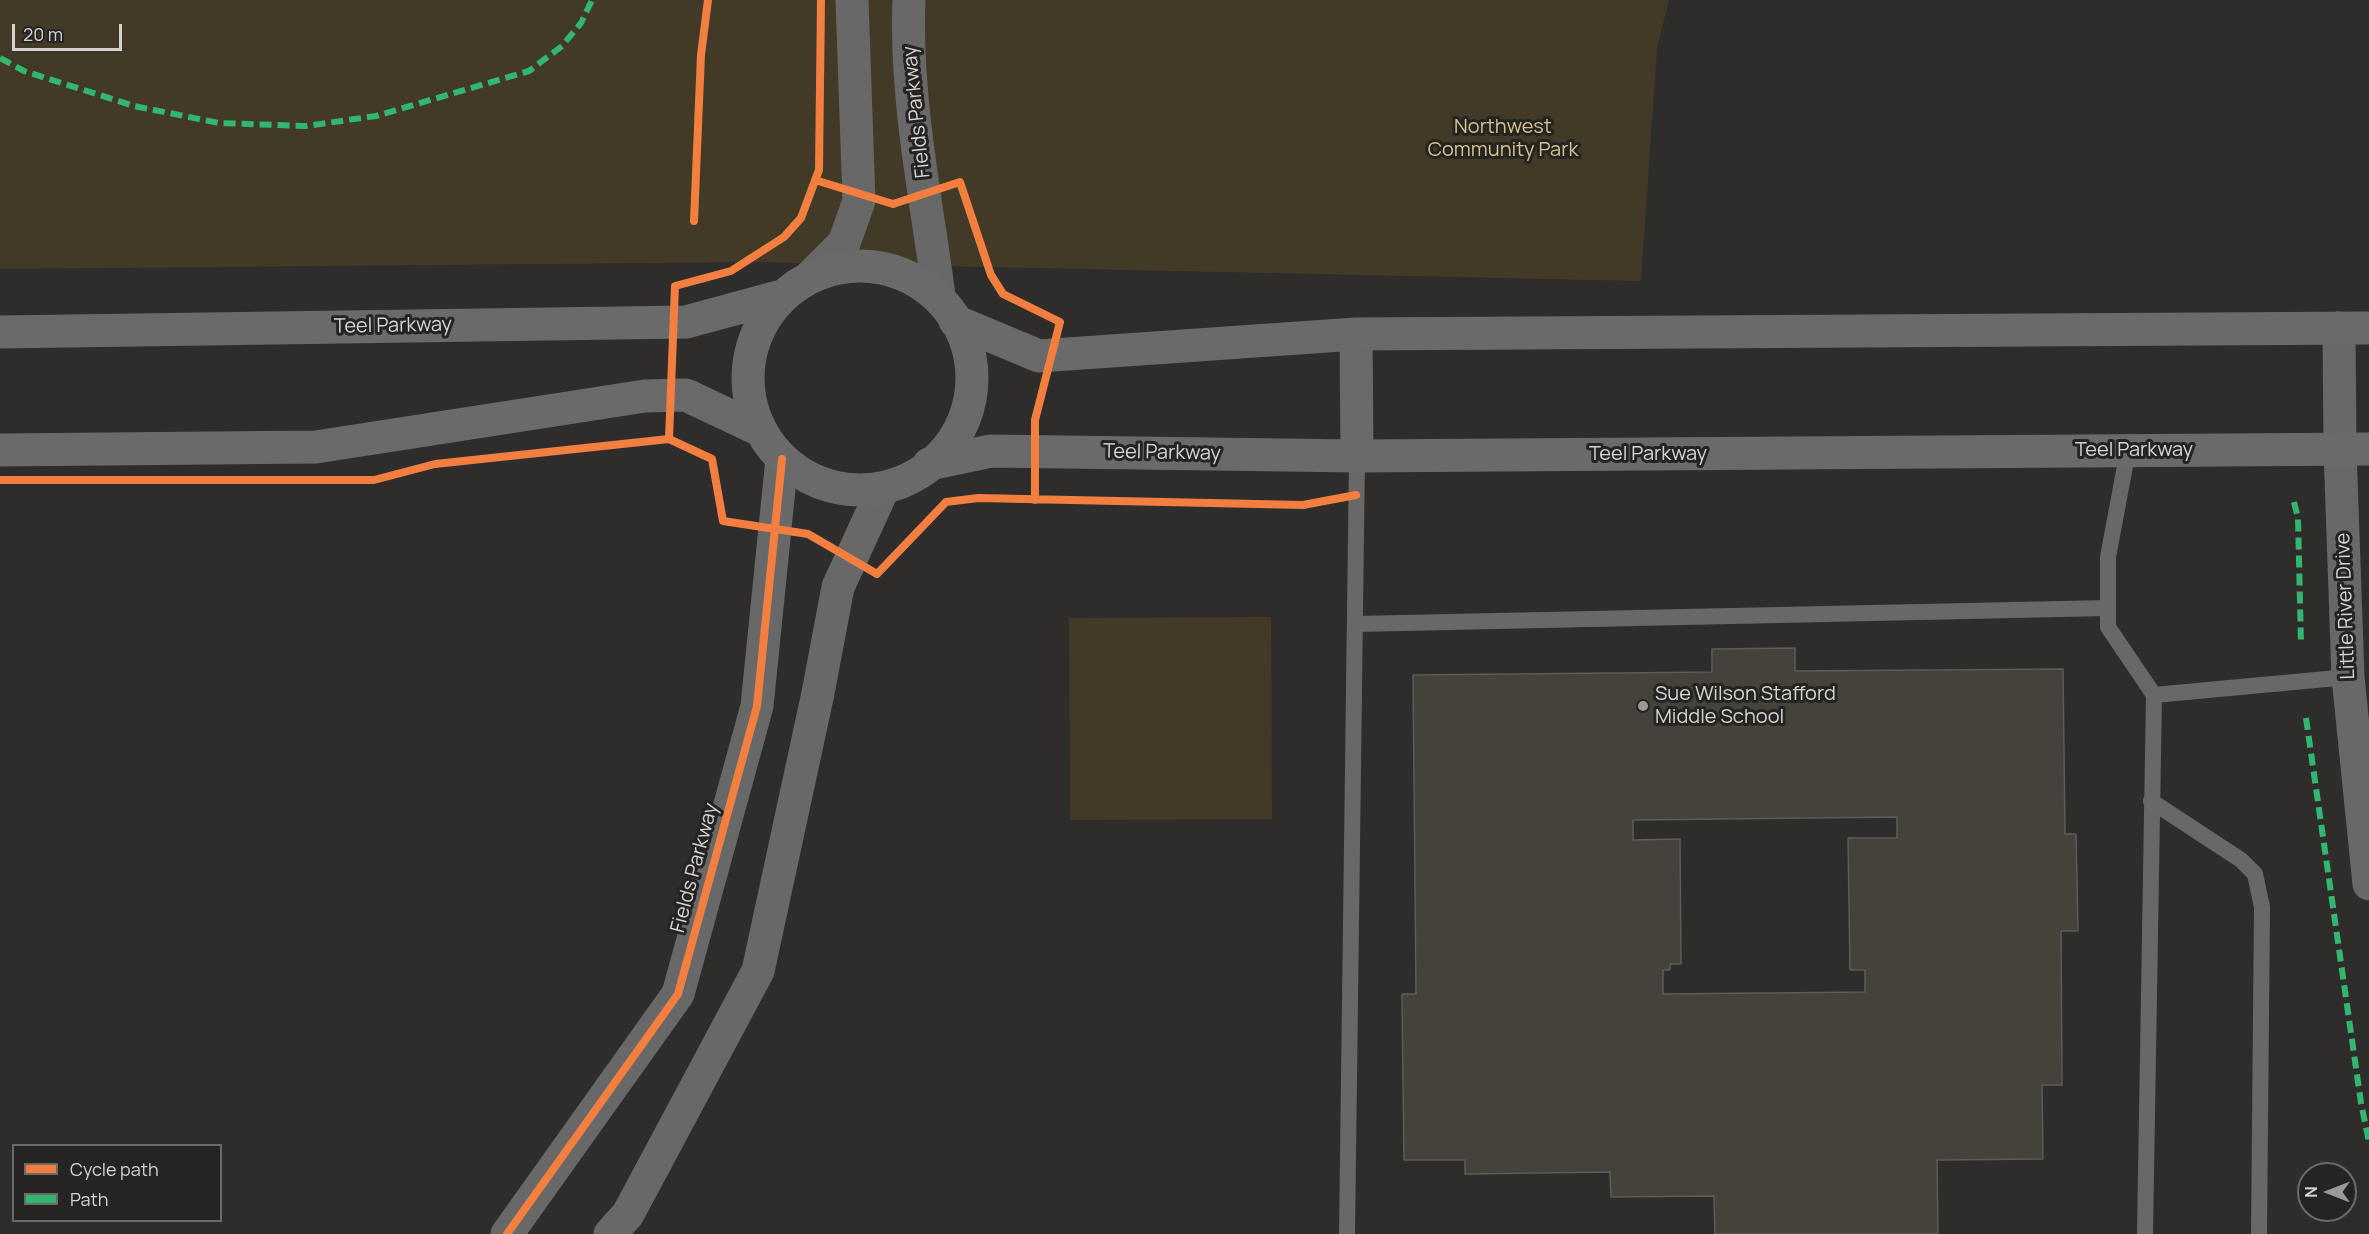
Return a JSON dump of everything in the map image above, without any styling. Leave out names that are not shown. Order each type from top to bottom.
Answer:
[{"type":"main road","points":[[947,308],[966,342],[972,380],[965,417],[946,450],[918,474],[883,489],[847,490],[812,480],[782,459],[760,430],[749,396],[749,359],[760,325],[782,296],[812,275],[849,265],[887,268],[921,283],[947,308],[1039,356],[1356,334],[2354,328]]},
{"type":"main road","name":"Teel Parkway","points":[[0,332],[686,321],[782,296]]},
{"type":"main road","points":[[1356,334],[1357,456]]},
{"type":"main road","points":[[0,450],[316,447],[653,396],[686,395],[760,430]]},
{"type":"main road","name":"Teel Parkway","points":[[929,464],[991,451],[1357,456],[2354,449]]},
{"type":"street","points":[[812,275],[844,243],[859,201],[852,0]]},
{"type":"street","name":"Fields Parkway","points":[[909,0],[908,26],[916,130],[947,308]]},
{"type":"street","name":"Little River Drive","points":[[2354,328],[2349,677],[2361,726],[2369,884]]},
{"type":"street","name":"Fields Parkway","points":[[507,1234],[678,994],[757,706],[782,459]]},
{"type":"street","points":[[610,1234],[628,1214],[758,971],[818,693],[838,587],[883,489]]},
{"type":"lane","points":[[2128,450],[2108,557],[2108,627],[2154,695],[2145,1234]]},
{"type":"lane","points":[[1347,1234],[1357,456]]},
{"type":"lane","points":[[1354,624],[2108,608]]},
{"type":"lane","points":[[2154,695],[2349,677]]},
{"type":"lane","points":[[2151,801],[2241,860],[2255,873],[2262,907],[2259,1234]]},
{"type":"green space","name":"Northwest Community Park","points":[[0,0],[1669,0],[1657,49],[1641,281],[755,262],[0,269]]},
{"type":"green space","points":[[1271,617],[1272,819],[1070,820],[1069,618]]},
{"type":"building","name":"Sue Wilson Stafford Middle School","points":[[1795,648],[1795,671],[2063,669],[2065,834],[2076,834],[2078,931],[2061,931],[2062,1085],[2042,1085],[2043,1159],[1937,1160],[1938,1234],[1715,1234],[1714,1196],[1611,1197],[1610,1172],[1465,1174],[1465,1160],[1404,1160],[1402,994],[1416,994],[1413,675],[1712,672],[1712,649]],"holes":[[[1897,817],[1897,838],[1848,838],[1850,970],[1865,970],[1865,992],[1663,994],[1663,970],[1670,970],[1670,964],[1681,964],[1680,839],[1633,840],[1633,820]]]},
{"type":"marked path","points":[[0,58],[24,71],[134,106],[219,123],[306,126],[376,116],[529,71],[562,46],[581,23],[592,0]]},
{"type":"marked path","points":[[2294,502],[2298,518],[2301,643]]},
{"type":"marked path","points":[[2306,718],[2361,1103],[2369,1142]]},
{"type":"cycle path","points":[[694,221],[701,55],[708,0]]},
{"type":"cycle path","points":[[669,439],[675,286],[731,271],[784,237],[801,218],[819,170],[821,0]]},
{"type":"cycle path","points":[[815,180],[893,204],[960,182],[991,275],[1003,294],[1060,322],[1035,420],[1035,500]]},
{"type":"cycle path","points":[[0,480],[374,480],[435,464],[669,439],[712,459],[723,521],[808,534],[877,574],[946,502],[978,498],[1303,505],[1356,495]]},
{"type":"cycle path","points":[[507,1234],[678,994],[757,706],[782,459]]},
{"type":"place","name":"Sue Wilson Stafford Middle School","points":[[1643,706]]}]
